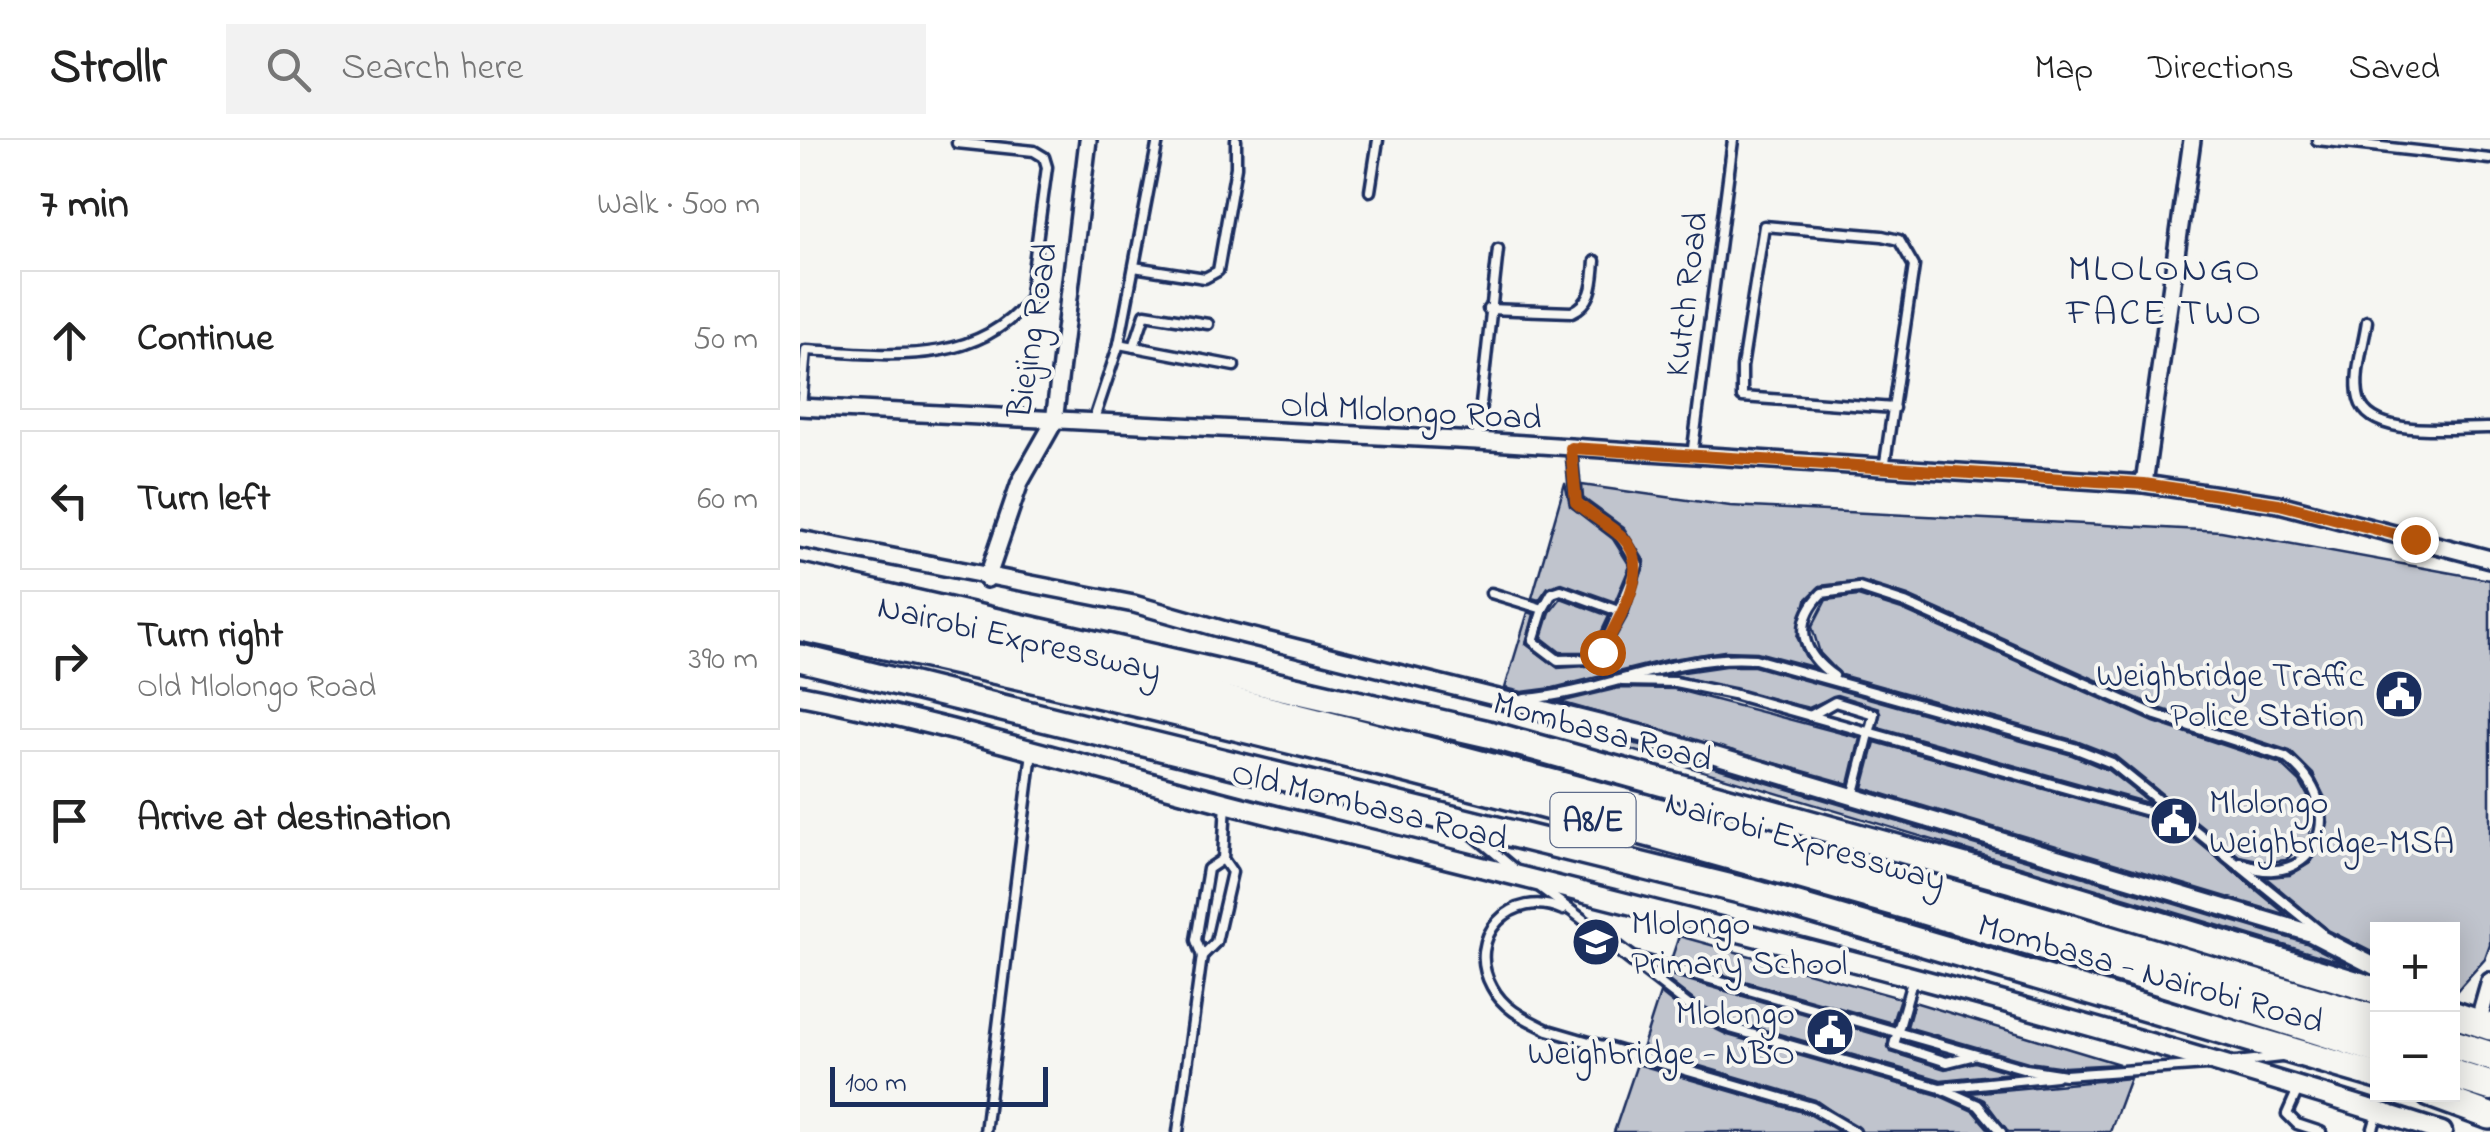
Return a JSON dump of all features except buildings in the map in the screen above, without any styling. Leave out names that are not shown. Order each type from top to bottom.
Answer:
[{"type":"highway","name":"Mombasa Road","points":[[800,577],[1488,734],[2012,880],[2370,989]]},
{"type":"highway","name":"Nairobi Expressway","points":[[800,602],[1349,729],[2062,925],[2370,1018]]},
{"type":"highway","name":"Nairobi Expressway","points":[[800,626],[1054,680],[1750,861],[2370,1048]]},
{"type":"highway","name":"Mombasa - Nairobi Road","points":[[800,658],[1411,805],[1760,894],[2370,1073]]},
{"type":"highway","points":[[2460,1047],[2490,1056]]},
{"type":"highway","points":[[2460,1077],[2490,1086]]},
{"type":"highway","points":[[2452,1102],[2490,1116]]},
{"type":"street","name":"Biejing Road","points":[[987,579],[1020,482],[1054,422],[1088,140]]},
{"type":"street","points":[[2144,484],[2192,140]]},
{"type":"street","name":"Old Mlolongo Road","points":[[800,407],[1477,441],[2144,484],[2279,504],[2490,559]]},
{"type":"street","points":[[800,539],[987,579],[1134,604],[1643,734],[2335,944],[2370,964]]},
{"type":"street","name":"Old Mombasa Road","points":[[800,695],[881,711],[1913,978],[2299,1087],[2442,1132]]},
{"type":"street","points":[[2466,1018],[2490,983]]},
{"type":"lane","points":[[1094,422],[1118,344],[1158,140]]},
{"type":"lane","points":[[1134,267],[1205,278],[1218,271],[1236,167],[1236,140]]},
{"type":"lane","points":[[1370,191],[1378,140]]},
{"type":"lane","name":"Kutch Road","points":[[1692,456],[1733,140]]},
{"type":"lane","points":[[2317,140],[2490,159]]},
{"type":"lane","points":[[800,407],[803,350],[922,356],[956,348],[1003,325],[1028,300],[1047,167],[1044,158],[1034,152],[957,144]]},
{"type":"lane","points":[[1884,468],[1894,408],[1914,266],[1898,240],[1764,226],[1742,367],[1742,397],[1894,408]]},
{"type":"lane","points":[[1477,441],[1488,309],[1498,249]]},
{"type":"lane","points":[[1488,309],[1572,312],[1584,306],[1592,291],[1596,261]]},
{"type":"lane","points":[[1134,347],[1146,314],[1208,324]]},
{"type":"lane","points":[[2368,320],[2358,381],[2359,402],[2369,416],[2396,427],[2490,428]]},
{"type":"lane","points":[[1118,344],[1234,366]]},
{"type":"lane","points":[[1571,448],[1576,502],[1619,534],[1637,558],[1636,574],[1621,612],[1599,656],[1562,661],[1534,641],[1552,593],[1561,590],[1621,612]]},
{"type":"lane","points":[[1844,682],[1818,664],[1802,631],[1804,618],[1822,594],[1859,588],[1905,603],[2156,715],[2285,757],[2304,770],[2316,789],[2323,828],[2317,842],[2298,861],[2269,870],[2228,858]]},
{"type":"lane","points":[[1492,593],[1543,610]]},
{"type":"lane","points":[[1510,700],[1562,696],[1666,665],[1728,657],[1755,659],[2096,755],[2335,944]]},
{"type":"lane","points":[[1613,681],[1700,685],[2184,821]]},
{"type":"lane","points":[[1810,716],[1835,702],[1874,714],[1853,798]]},
{"type":"lane","points":[[986,1132],[1032,752]]},
{"type":"lane","points":[[1202,956],[1216,942],[1232,872],[1223,859],[1226,802]]},
{"type":"lane","points":[[1411,805],[1445,815],[1692,1009],[1730,1028],[1940,1088],[1978,1105],[2002,1132]]},
{"type":"lane","points":[[1178,1132],[1202,956],[1196,940],[1208,869],[1223,859]]},
{"type":"lane","points":[[1576,916],[1547,903],[1520,904],[1496,921],[1487,936],[1484,959],[1491,986],[1520,1016],[1548,1030],[1812,1107],[1854,1132]]},
{"type":"lane","points":[[1606,940],[1633,957],[2065,1076]]},
{"type":"lane","points":[[1913,978],[1894,1045],[1947,1062],[1976,1054]]},
{"type":"lane","points":[[1940,1088],[2289,1056],[2336,1061]]},
{"type":"lane","points":[[2299,1087],[2287,1114],[2297,1124],[2321,1132]]},
{"type":"lane","points":[[2372,1132],[2378,1111]]},
{"type":"place","name":"Weighbridge Traffic Police Station","points":[[2399,694]]},
{"type":"place","name":"Mlolongo Weighbridge-MSA","points":[[2174,821]]},
{"type":"place","name":"Mlolongo Primary School","points":[[1596,942]]},
{"type":"place","name":"Mlolongo Weighbridge - NBO","points":[[1830,1032]]},
{"type":"district","name":"MLOLONGO FACE TWO","points":[[2165,288]]},
{"type":"route","points":[[1602,652],[1636,574],[1637,558],[1619,534],[1576,502],[1572,494],[1571,448],[2144,484],[2279,504],[2415,539]]}]
